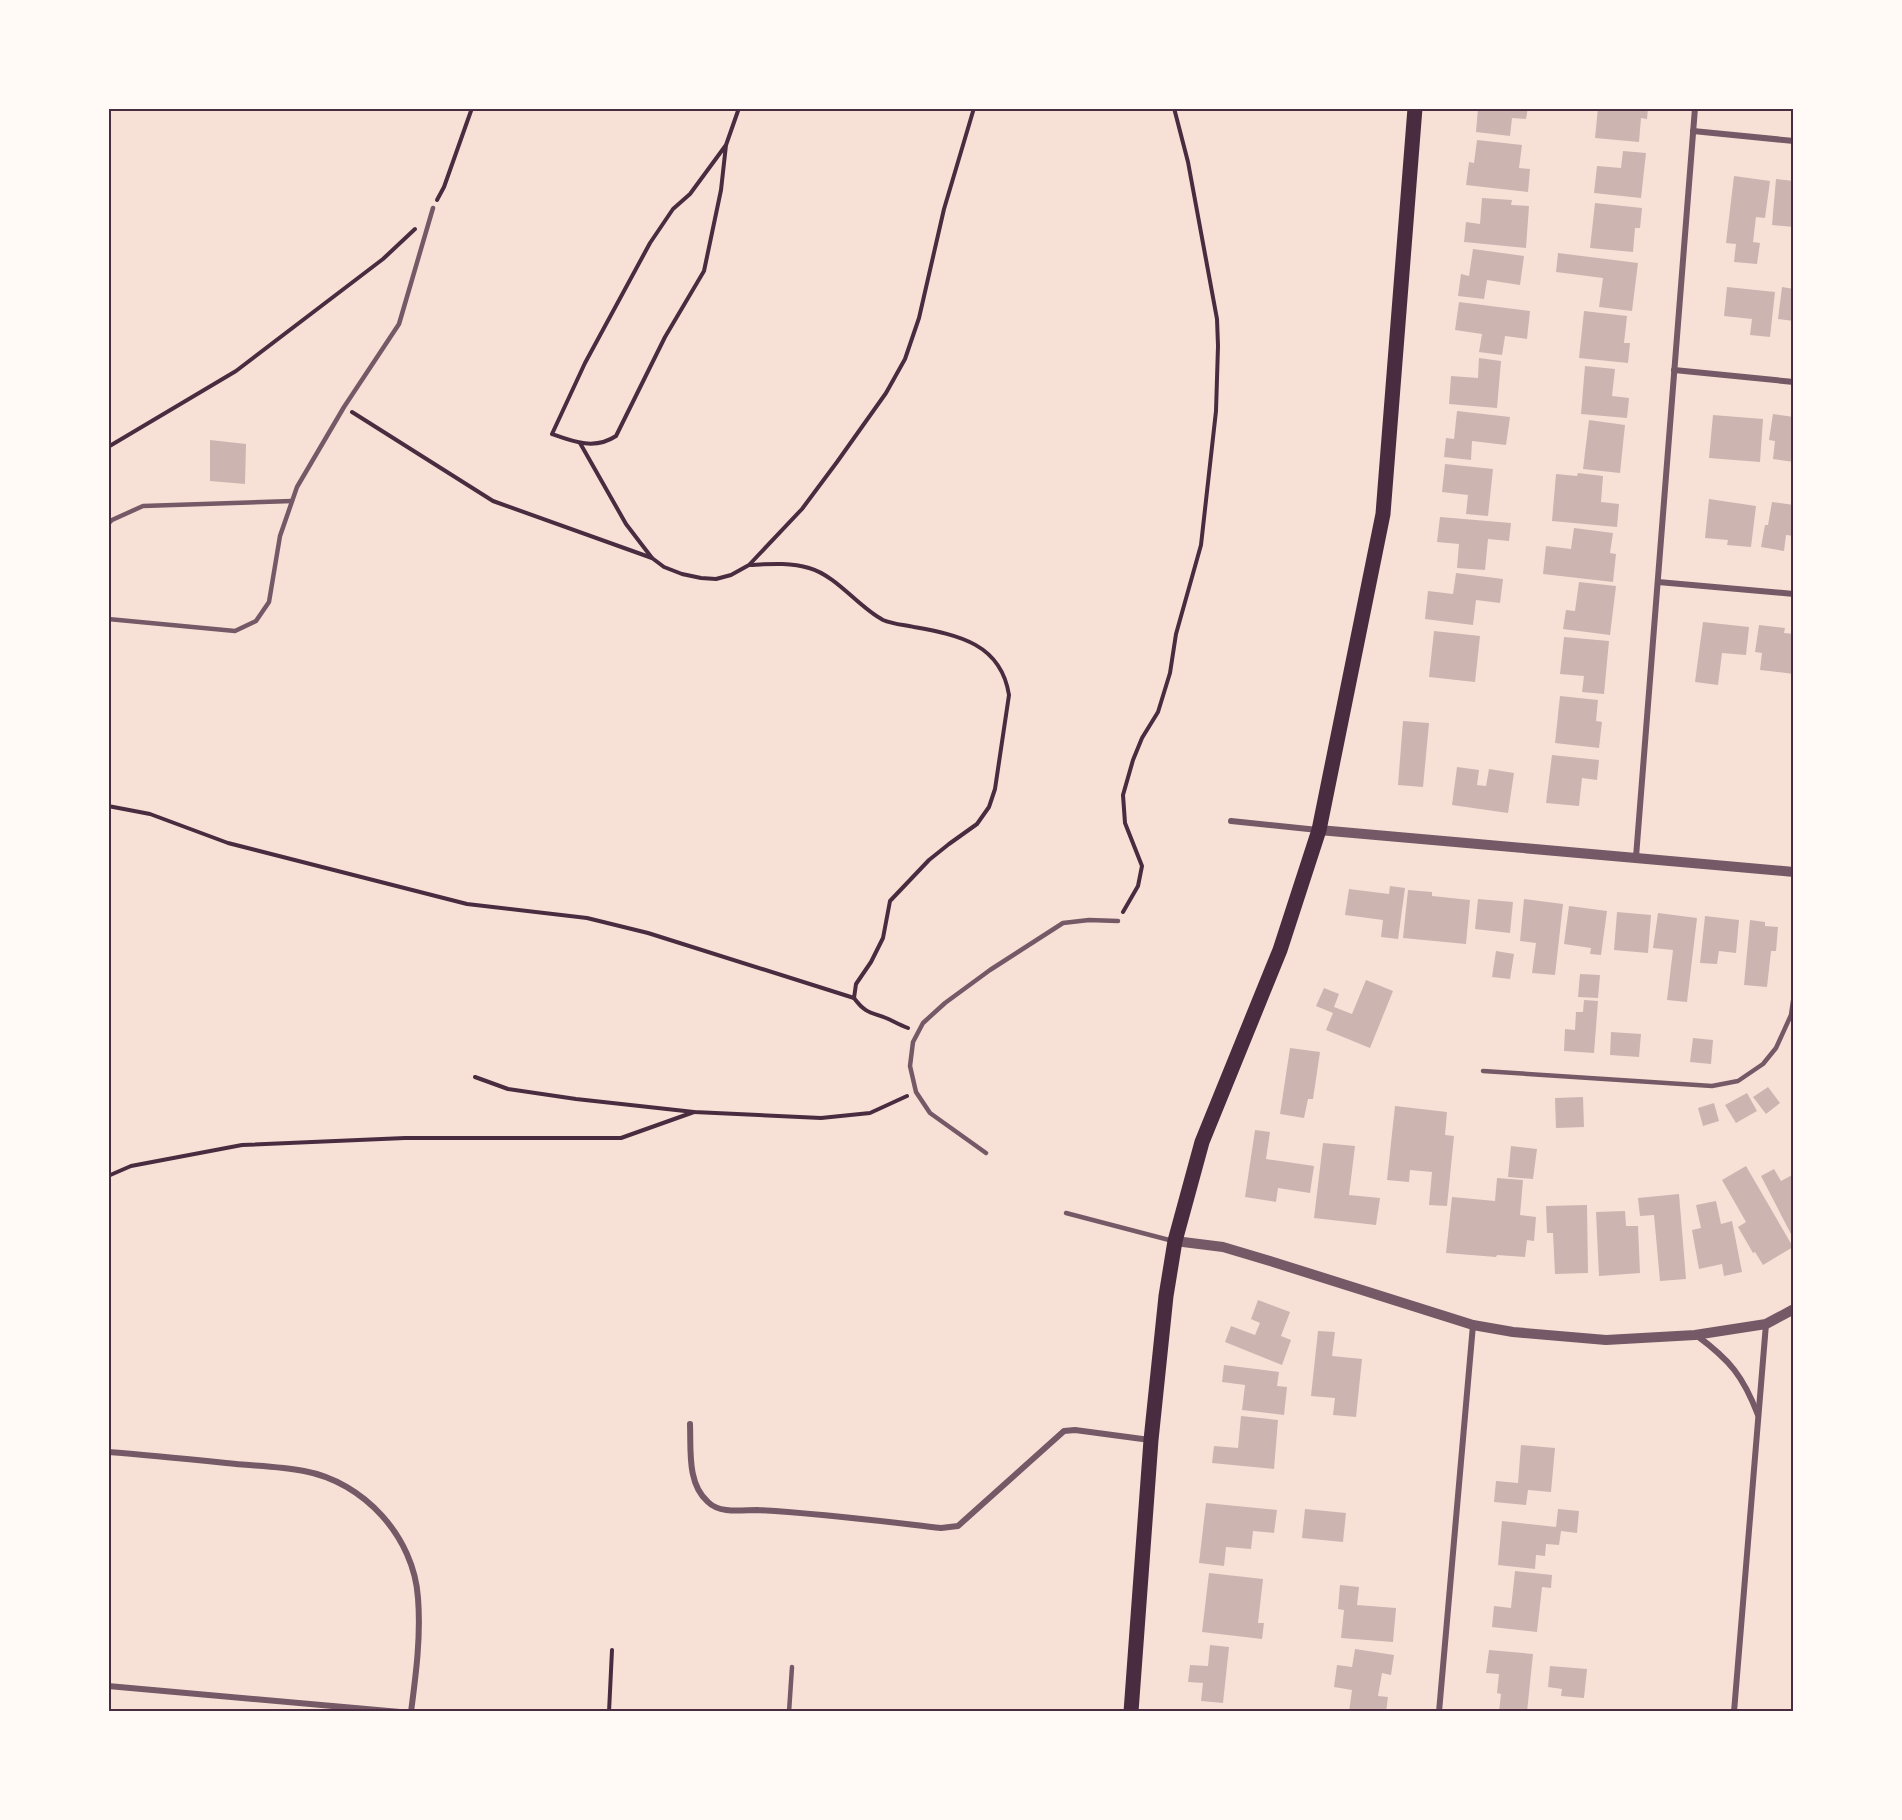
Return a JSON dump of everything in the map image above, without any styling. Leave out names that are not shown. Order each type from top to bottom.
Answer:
[{"type":"main road","points":[[1131,1712],[1151,1440],[1166,1296],[1175,1241],[1202,1142],[1280,950],[1319,830],[1383,514],[1416,108]]},
{"type":"street","points":[[1636,857],[1695,108]]},
{"type":"street","points":[[1693,131],[1794,141]]},
{"type":"street","points":[[1674,370],[1794,382]]},
{"type":"street","points":[[1658,582],[1794,594]]},
{"type":"street","points":[[1231,821],[1794,872]]},
{"type":"street","points":[[1175,1241],[1223,1247],[1473,1325],[1514,1332],[1606,1340],[1695,1335],[1766,1324],[1794,1309]]},
{"type":"street","points":[[1734,1712],[1766,1324]]},
{"type":"street","points":[[1439,1712],[1473,1325]]},
{"type":"street","points":[[1695,1335],[1718,1352],[1741,1377],[1759,1419]]},
{"type":"street","points":[[690,1424],[693,1481],[708,1503],[724,1510],[757,1510],[832,1516],[941,1528],[958,1526],[1064,1431],[1075,1430],[1151,1440]]},
{"type":"street","points":[[108,1452],[305,1471],[342,1484],[373,1506],[397,1536],[412,1571],[418,1596],[418,1664],[411,1712]]},
{"type":"street","points":[[108,1686],[400,1712]]},
{"type":"lane","points":[[108,619],[235,631],[256,621],[269,602],[280,536],[297,487],[344,407],[399,324],[433,208]]},
{"type":"lane","points":[[108,524],[143,506],[292,501]]},
{"type":"lane","points":[[986,1153],[930,1113],[916,1092],[910,1066],[914,1042],[923,1023],[945,1003],[990,970],[1063,923],[1089,920],[1118,921]]},
{"type":"lane","points":[[1483,1071],[1712,1086],[1738,1081],[1763,1064],[1776,1048],[1791,1015],[1794,994]]},
{"type":"lane","points":[[1066,1213],[1175,1241]]},
{"type":"lane","points":[[789,1712],[792,1667]]},
{"type":"path","points":[[108,447],[237,371],[383,259],[418,227],[433,208],[444,188],[472,108]]},
{"type":"path","points":[[726,145],[690,194],[673,209],[650,243],[585,363],[552,434],[580,443],[606,443],[616,436],[665,338],[704,271],[719,201],[726,145],[739,108]]},
{"type":"path","points":[[580,443],[626,524],[652,558],[664,567],[682,574],[716,579],[749,565],[802,509],[886,393],[905,359],[919,318],[944,209],[974,108]]},
{"type":"path","points":[[1118,921],[1138,886],[1142,866],[1125,823],[1123,795],[1142,738],[1158,712],[1170,673],[1176,634],[1201,545],[1215,411],[1217,319],[1188,162],[1174,108]]},
{"type":"path","points":[[344,407],[493,501],[652,558]]},
{"type":"path","points":[[749,565],[791,564],[811,568],[885,621],[956,636],[974,644],[992,656],[1002,668],[1008,682],[1010,695],[995,789],[989,807],[977,824],[936,855],[890,901],[883,938],[856,984],[854,998]]},
{"type":"path","points":[[108,806],[150,814],[228,843],[467,904],[587,918],[648,933],[854,998],[861,1008],[869,1013],[886,1018],[910,1030],[914,1042]]},
{"type":"path","points":[[475,1077],[508,1089],[576,1099],[694,1112],[831,1117],[870,1113],[916,1092]]},
{"type":"path","points":[[108,1176],[131,1166],[242,1145],[405,1138],[621,1138],[694,1112]]},
{"type":"path","points":[[609,1712],[612,1650]]},
{"type":"building","points":[[1478,108],[1528,108],[1526,119],[1512,118],[1510,136],[1476,132]]},
{"type":"building","points":[[1598,108],[1648,108],[1647,119],[1641,118],[1639,142],[1595,138]]},
{"type":"building","points":[[1477,140],[1522,145],[1519,168],[1530,169],[1528,192],[1466,185],[1469,162],[1474,163]]},
{"type":"building","points":[[1623,151],[1646,153],[1641,198],[1594,193],[1597,166],[1621,168]]},
{"type":"building","points":[[1734,176],[1770,181],[1765,218],[1756,217],[1753,242],[1760,243],[1757,264],[1734,262],[1736,244],[1726,243]]},
{"type":"building","points":[[1776,179],[1794,181],[1794,227],[1772,225]]},
{"type":"building","points":[[1482,198],[1512,200],[1511,205],[1529,206],[1526,248],[1464,242],[1466,222],[1480,224]]},
{"type":"building","points":[[1595,203],[1642,208],[1640,228],[1635,228],[1633,252],[1590,248]]},
{"type":"building","points":[[1473,249],[1524,256],[1520,285],[1487,280],[1484,299],[1458,296],[1461,274],[1469,276]]},
{"type":"building","points":[[1558,253],[1638,263],[1632,311],[1599,307],[1603,278],[1556,272]]},
{"type":"building","points":[[1727,287],[1775,292],[1770,337],[1750,335],[1752,319],[1724,316]]},
{"type":"building","points":[[1782,287],[1794,289],[1794,321],[1778,319]]},
{"type":"building","points":[[1459,302],[1530,311],[1527,339],[1505,336],[1502,355],[1479,352],[1482,334],[1455,330]]},
{"type":"building","points":[[1584,311],[1627,316],[1624,343],[1630,343],[1628,363],[1579,358]]},
{"type":"building","points":[[1479,358],[1501,361],[1497,408],[1449,404],[1451,376],[1478,378]]},
{"type":"building","points":[[1585,366],[1615,369],[1612,396],[1629,398],[1627,418],[1581,414]]},
{"type":"building","points":[[1457,411],[1510,417],[1506,445],[1472,441],[1471,460],[1444,457],[1446,438],[1454,439]]},
{"type":"building","points":[[1773,414],[1794,417],[1794,462],[1773,459],[1775,441],[1769,440]]},
{"type":"building","points":[[1713,415],[1763,419],[1760,462],[1709,458]]},
{"type":"building","points":[[1589,420],[1625,425],[1620,473],[1583,469]]},
{"type":"building","points":[[210,440],[246,444],[245,484],[210,481]]},
{"type":"building","points":[[1445,464],[1493,469],[1488,516],[1466,514],[1468,495],[1442,492]]},
{"type":"building","points":[[1578,473],[1603,476],[1601,502],[1619,504],[1617,527],[1552,521],[1556,474],[1577,476]]},
{"type":"building","points":[[1709,499],[1756,506],[1751,547],[1727,545],[1728,540],[1705,538]]},
{"type":"building","points":[[1772,502],[1794,505],[1794,536],[1786,535],[1784,551],[1761,547]]},
{"type":"building","points":[[1440,517],[1511,523],[1509,541],[1488,539],[1485,570],[1457,568],[1459,544],[1437,542]]},
{"type":"building","points":[[1574,528],[1613,533],[1610,553],[1616,554],[1613,582],[1543,574],[1546,546],[1571,549]]},
{"type":"building","points":[[1456,573],[1503,579],[1500,603],[1476,600],[1473,625],[1425,619],[1428,591],[1453,594]]},
{"type":"building","points":[[1579,582],[1616,586],[1610,635],[1563,629],[1566,610],[1575,611]]},
{"type":"building","points":[[1703,622],[1749,627],[1746,655],[1722,653],[1718,685],[1695,682]]},
{"type":"building","points":[[1759,625],[1785,628],[1784,633],[1794,634],[1794,674],[1760,670],[1762,653],[1755,652]]},
{"type":"building","points":[[1434,631],[1480,636],[1475,682],[1429,677]]},
{"type":"building","points":[[1564,637],[1609,641],[1604,694],[1582,692],[1584,676],[1560,674]]},
{"type":"building","points":[[1560,696],[1598,700],[1596,721],[1602,722],[1599,748],[1555,743]]},
{"type":"building","points":[[1403,721],[1429,723],[1423,787],[1398,785]]},
{"type":"building","points":[[1552,755],[1599,760],[1597,780],[1582,778],[1579,806],[1546,803]]},
{"type":"building","points":[[1457,767],[1479,770],[1477,785],[1486,786],[1489,769],[1514,773],[1508,813],[1452,805]]},
{"type":"building","points":[[1390,886],[1405,888],[1398,939],[1381,937],[1383,920],[1345,915],[1349,889],[1389,894]]},
{"type":"building","points":[[1408,890],[1432,892],[1432,896],[1470,900],[1466,944],[1403,938]]},
{"type":"building","points":[[1478,899],[1513,902],[1510,933],[1475,929]]},
{"type":"building","points":[[1524,899],[1563,904],[1555,975],[1532,973],[1536,943],[1520,941]]},
{"type":"building","points":[[1569,906],[1607,911],[1601,955],[1590,954],[1591,948],[1564,944]]},
{"type":"building","points":[[1617,912],[1651,915],[1648,953],[1614,950]]},
{"type":"building","points":[[1658,913],[1697,918],[1687,1002],[1667,1000],[1673,950],[1653,948]]},
{"type":"building","points":[[1705,916],[1739,920],[1736,953],[1719,951],[1717,964],[1700,963]]},
{"type":"building","points":[[1750,920],[1765,922],[1765,926],[1778,927],[1776,951],[1771,951],[1767,987],[1744,985]]},
{"type":"building","points":[[1496,951],[1514,954],[1510,979],[1492,977]]},
{"type":"building","points":[[1580,974],[1600,975],[1598,998],[1578,997]]},
{"type":"building","points":[[1366,980],[1393,991],[1370,1048],[1326,1030],[1333,1013],[1316,1006],[1324,988],[1339,994],[1334,1007],[1352,1014]]},
{"type":"building","points":[[1584,1000],[1598,1001],[1594,1053],[1564,1051],[1565,1029],[1575,1030],[1576,1012],[1583,1012]]},
{"type":"building","points":[[1611,1032],[1641,1034],[1639,1057],[1610,1055]]},
{"type":"building","points":[[1693,1038],[1713,1040],[1711,1064],[1690,1062]]},
{"type":"building","points":[[1290,1048],[1320,1052],[1313,1099],[1308,1099],[1304,1118],[1280,1114]]},
{"type":"building","points":[[1768,1087],[1780,1103],[1766,1114],[1753,1097]]},
{"type":"building","points":[[1747,1093],[1757,1111],[1736,1123],[1725,1105]]},
{"type":"building","points":[[1583,1097],[1584,1127],[1556,1128],[1555,1098]]},
{"type":"building","points":[[1714,1103],[1719,1121],[1703,1126],[1698,1108]]},
{"type":"building","points":[[1395,1106],[1447,1112],[1445,1135],[1454,1136],[1447,1206],[1429,1205],[1432,1172],[1410,1170],[1409,1182],[1387,1180]]},
{"type":"building","points":[[1255,1130],[1270,1132],[1266,1159],[1314,1166],[1310,1193],[1278,1188],[1276,1202],[1245,1197]]},
{"type":"building","points":[[1323,1143],[1355,1146],[1349,1195],[1380,1198],[1376,1225],[1314,1218]]},
{"type":"building","points":[[1511,1146],[1537,1149],[1533,1179],[1508,1177]]},
{"type":"building","points":[[1746,1166],[1793,1247],[1763,1265],[1738,1227],[1746,1222],[1722,1180]]},
{"type":"building","points":[[1774,1169],[1781,1181],[1794,1174],[1794,1235],[1792,1236],[1761,1176]]},
{"type":"building","points":[[1497,1178],[1523,1180],[1520,1215],[1536,1217],[1534,1241],[1527,1240],[1525,1257],[1446,1253],[1452,1197],[1495,1201]]},
{"type":"building","points":[[1679,1194],[1686,1279],[1660,1281],[1654,1215],[1640,1216],[1638,1198]]},
{"type":"building","points":[[1716,1201],[1721,1224],[1732,1221],[1742,1272],[1724,1276],[1722,1264],[1699,1269],[1692,1230],[1701,1228],[1696,1205]]},
{"type":"building","points":[[1587,1205],[1588,1273],[1555,1274],[1553,1233],[1547,1233],[1546,1206]]},
{"type":"building","points":[[1625,1211],[1626,1226],[1638,1226],[1640,1273],[1599,1276],[1596,1212]]},
{"type":"building","points":[[1258,1300],[1290,1312],[1281,1336],[1291,1340],[1282,1365],[1225,1342],[1231,1326],[1255,1335],[1260,1323],[1251,1319]]},
{"type":"building","points":[[1318,1331],[1335,1332],[1332,1356],[1362,1359],[1356,1417],[1333,1415],[1335,1398],[1311,1396]]},
{"type":"building","points":[[1224,1365],[1279,1372],[1277,1386],[1287,1387],[1284,1415],[1242,1410],[1245,1385],[1222,1382]]},
{"type":"building","points":[[1241,1416],[1278,1420],[1274,1469],[1212,1463],[1214,1446],[1238,1448]]},
{"type":"building","points":[[1521,1445],[1555,1448],[1551,1492],[1528,1490],[1526,1505],[1494,1502],[1496,1481],[1518,1483]]},
{"type":"building","points":[[1206,1503],[1277,1510],[1274,1533],[1253,1531],[1251,1549],[1226,1547],[1224,1566],[1199,1563]]},
{"type":"building","points":[[1305,1509],[1346,1513],[1343,1542],[1302,1538]]},
{"type":"building","points":[[1558,1509],[1579,1511],[1577,1533],[1561,1531],[1559,1545],[1546,1544],[1545,1556],[1536,1555],[1535,1569],[1498,1565],[1502,1521],[1556,1527]]},
{"type":"building","points":[[1515,1571],[1552,1575],[1551,1588],[1542,1587],[1537,1632],[1492,1627],[1494,1606],[1511,1608]]},
{"type":"building","points":[[1209,1573],[1263,1579],[1258,1623],[1264,1623],[1262,1639],[1202,1632]]},
{"type":"building","points":[[1340,1585],[1359,1587],[1357,1605],[1396,1608],[1393,1642],[1341,1638],[1344,1610],[1338,1609]]},
{"type":"building","points":[[1210,1645],[1229,1647],[1223,1703],[1201,1701],[1203,1683],[1188,1682],[1190,1665],[1208,1666]]},
{"type":"building","points":[[1355,1649],[1394,1655],[1391,1675],[1382,1673],[1378,1696],[1388,1697],[1386,1712],[1349,1712],[1352,1690],[1334,1687],[1337,1665],[1352,1667]]},
{"type":"building","points":[[1489,1650],[1533,1654],[1527,1712],[1499,1712],[1501,1694],[1497,1693],[1499,1674],[1486,1673]]},
{"type":"building","points":[[1550,1666],[1587,1669],[1584,1698],[1561,1696],[1562,1689],[1548,1687]]}]
